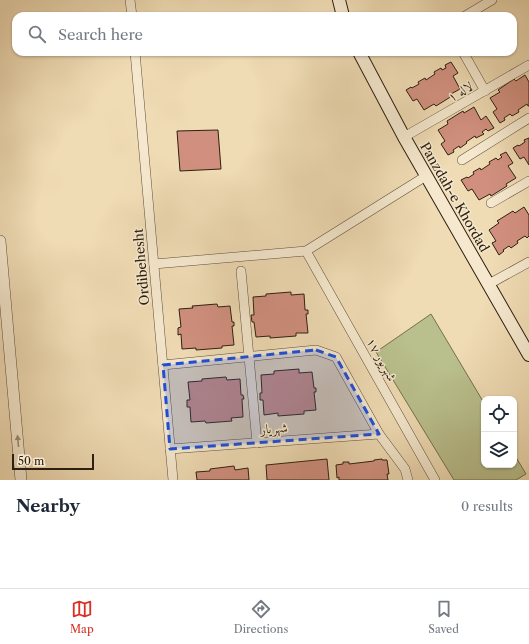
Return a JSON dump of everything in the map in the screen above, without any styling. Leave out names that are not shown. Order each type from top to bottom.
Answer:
[{"type":"main road","points":[[339,0],[341,12]]},
{"type":"main road","name":"Panzdah-e Khordad","points":[[361,56],[404,138],[529,355]]},
{"type":"street","points":[[130,0],[132,12]]},
{"type":"street","points":[[472,12],[492,0]]},
{"type":"street","name":"Ordibehesht","points":[[135,56],[173,480]]},
{"type":"street","points":[[465,56],[485,92]]},
{"type":"street","name":"لاله ۱","points":[[404,138],[529,66]]},
{"type":"street","points":[[462,160],[529,118]]},
{"type":"street","points":[[154,264],[306,251],[426,176]]},
{"type":"street","points":[[491,203],[529,181]]},
{"type":"street","points":[[0,241],[21,480]]},
{"type":"street","name":"۱۷ شهریور","points":[[306,251],[436,480]]},
{"type":"street","points":[[489,284],[529,262]]},
{"type":"street","points":[[242,271],[257,443]]},
{"type":"street","points":[[163,365],[316,350],[336,357],[379,434],[405,469],[408,480]]},
{"type":"street","name":"شهریار","points":[[170,449],[379,434]]},
{"type":"highlighted area","points":[[316,350],[336,357],[379,434],[170,449],[163,365]]},
{"type":"green space","points":[[431,314],[481,398],[481,468],[517,468],[517,459],[526,474],[516,480],[454,480],[376,352]]},
{"type":"building","points":[[451,62],[458,73],[453,76],[460,89],[436,106],[434,104],[424,110],[417,99],[413,101],[406,90],[419,84],[418,82],[425,78],[426,80],[435,74],[434,72],[441,68],[442,70],[446,68],[445,65]]},
{"type":"building","points":[[525,75],[529,82],[529,106],[527,104],[518,110],[519,112],[512,116],[510,114],[500,123],[493,112],[497,109],[490,98],[500,92],[498,90],[514,79],[516,81]]},
{"type":"building","points":[[474,107],[481,120],[486,116],[494,128],[488,131],[486,129],[482,132],[484,134],[476,138],[475,136],[460,148],[459,146],[453,150],[454,152],[448,155],[441,144],[445,141],[438,130],[448,124],[447,121],[463,111],[464,113]]},
{"type":"building","points":[[218,130],[221,169],[180,171],[177,131]]},
{"type":"building","points":[[529,138],[529,165],[524,157],[520,159],[513,148],[518,145],[519,146],[525,142],[524,140]]},
{"type":"building","points":[[506,152],[513,163],[508,166],[516,178],[506,184],[507,186],[491,196],[490,194],[479,200],[472,189],[468,191],[461,180],[467,177],[468,178],[474,174],[473,172],[480,168],[481,170],[490,164],[489,162],[496,158],[498,160],[502,157],[500,155]]},
{"type":"building","points":[[524,207],[529,215],[529,236],[527,238],[525,236],[517,241],[518,243],[511,248],[509,246],[499,255],[492,243],[496,241],[489,230],[499,223],[497,221],[513,211],[515,213]]},
{"type":"building","points":[[291,292],[291,295],[304,294],[305,310],[308,310],[308,314],[306,314],[308,333],[296,333],[296,336],[270,338],[270,336],[256,337],[254,322],[252,322],[251,315],[254,315],[253,297],[266,296],[266,294]]},
{"type":"building","points":[[217,304],[218,307],[230,306],[232,322],[234,322],[234,326],[232,326],[234,345],[222,346],[222,348],[196,350],[196,348],[182,349],[181,334],[178,335],[178,328],[181,327],[179,309],[193,308],[192,306]]},
{"type":"building","points":[[299,369],[299,373],[312,372],[314,388],[316,388],[316,392],[314,392],[316,410],[304,411],[304,414],[278,416],[278,413],[264,415],[263,400],[260,400],[260,393],[262,393],[261,375],[274,374],[274,371]]},
{"type":"building","points":[[226,377],[227,380],[240,379],[241,395],[243,395],[244,399],[242,399],[243,417],[231,418],[232,421],[206,423],[205,421],[191,422],[190,407],[187,407],[187,400],[190,400],[188,382]]},
{"type":"building","points":[[327,459],[329,480],[267,480],[266,465]]},
{"type":"building","points":[[382,459],[387,460],[389,474],[387,474],[388,480],[339,480],[339,477],[337,478],[336,465],[343,464],[343,462],[349,462],[349,464]]},
{"type":"building","points":[[234,466],[235,470],[248,468],[249,480],[197,480],[196,472]]}]
